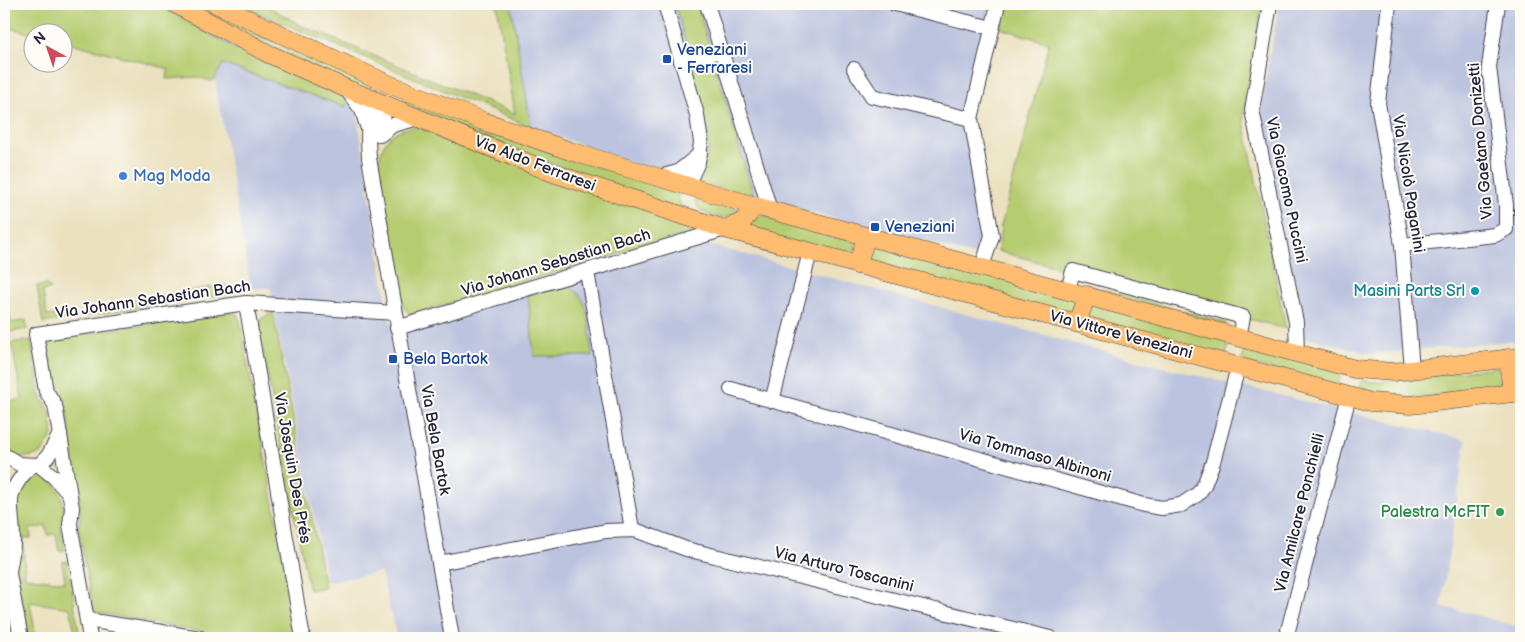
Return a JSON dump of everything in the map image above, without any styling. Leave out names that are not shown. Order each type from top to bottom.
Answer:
[{"type":"main road","name":"Via Aldo Ferraresi","points":[[175,4],[269,54],[345,88],[553,173],[694,219]]},
{"type":"main road","name":"Via Aldo Ferraresi","points":[[216,4],[386,83],[525,136],[689,187]]},
{"type":"main road","points":[[379,102],[386,83]]},
{"type":"main road","points":[[689,187],[689,204],[694,219]]},
{"type":"main road","name":"Via Vittore Veneziani","points":[[689,187],[1355,369],[1375,372],[1412,370],[1515,358]]},
{"type":"main road","points":[[725,229],[742,222],[762,208]]},
{"type":"main road","name":"Via Vittore Veneziani","points":[[694,219],[725,229],[1348,396],[1402,405],[1517,393]]},
{"type":"main road","points":[[857,264],[867,236]]},
{"type":"main road","points":[[1077,323],[1086,295]]},
{"type":"main road","points":[[1235,366],[1239,337]]},
{"type":"main road","points":[[1515,358],[1517,393]]},
{"type":"main road","points":[[1348,396],[1355,369]]},
{"type":"street","points":[[665,4],[697,115],[701,142],[700,153],[689,187]]},
{"type":"street","points":[[707,4],[762,186],[762,208]]},
{"type":"street","points":[[895,4],[992,28]]},
{"type":"street","points":[[982,267],[992,236],[971,119],[998,4]]},
{"type":"street","name":"Via Giacomo Puccini","points":[[1270,4],[1252,110],[1296,322],[1297,353]]},
{"type":"street","name":"Via Nicolò Paganini","points":[[1389,4],[1378,103],[1402,245],[1412,370]]},
{"type":"street","name":"Via Gaetano Donizetti","points":[[1402,245],[1495,235],[1506,229],[1506,205],[1489,67],[1498,4]]},
{"type":"street","points":[[681,61],[721,50]]},
{"type":"street","points":[[854,68],[872,96],[971,119]]},
{"type":"street","name":"Via Bela Bartok","points":[[345,88],[374,130]]},
{"type":"street","name":"Via Bela Bartok","points":[[379,102],[384,113],[374,130],[369,158],[452,638]]},
{"type":"street","points":[[374,130],[402,121],[420,118]]},
{"type":"street","points":[[659,178],[678,172],[700,153]]},
{"type":"street","name":"Via Johann Sebastian Bach","points":[[397,328],[725,229]]},
{"type":"street","points":[[772,401],[810,252]]},
{"type":"street","points":[[1068,290],[1073,271],[1233,314],[1243,317],[1239,337]]},
{"type":"street","points":[[587,272],[632,529]]},
{"type":"street","name":"Via Johann Sebastian Bach","points":[[60,434],[55,406],[46,391],[36,334],[246,303],[395,313]]},
{"type":"street","name":"Via Josquin Des Prés","points":[[246,303],[303,638]]},
{"type":"street","name":"Via Tommaso Albinoni","points":[[731,389],[1144,505],[1173,507],[1185,503],[1198,494],[1209,476],[1235,366]]},
{"type":"street","name":"Via Amilcare Ponchielli","points":[[1286,638],[1348,396]]},
{"type":"street","points":[[60,434],[72,508],[70,524],[90,638]]},
{"type":"street","points":[[9,572],[13,543],[7,492],[13,482],[51,452],[60,434]]},
{"type":"street","points":[[4,455],[14,462],[35,466],[54,476],[70,494]]},
{"type":"street","points":[[35,466],[64,461]]},
{"type":"street","name":"Via Arturo Toscanini","points":[[439,563],[600,532],[632,529],[674,546],[1050,638]]},
{"type":"street","points":[[4,544],[21,638]]},
{"type":"street","points":[[87,620],[200,638]]},
{"type":"shaded area","points":[[511,4],[991,4],[967,103],[965,126],[985,235],[978,256],[662,174],[531,127]]},
{"type":"shaded area","points":[[1279,4],[1521,4],[1521,340],[1372,354],[1300,336],[1260,112]]},
{"type":"shaded area","points":[[206,26],[355,101],[390,323],[684,238],[1162,367],[1466,440],[1441,606],[1521,627],[1521,638],[447,638],[446,636],[397,638],[381,572],[327,582],[270,288],[251,288]]},
{"type":"green space","points":[[4,4],[161,4],[245,54],[349,100],[345,107],[223,64],[213,81],[196,77],[166,79],[169,69],[72,43],[72,22],[22,22],[22,31],[4,26]]},
{"type":"green space","points":[[186,4],[205,4],[227,16],[370,81],[366,92]]},
{"type":"green space","points":[[237,4],[264,4],[300,25],[515,114],[497,4],[511,4],[531,127]]},
{"type":"green space","points":[[675,4],[697,4],[709,45],[688,50]]},
{"type":"green space","points":[[1007,4],[1262,4],[1243,116],[1286,329],[998,251],[1001,226],[1049,43],[1000,28]]},
{"type":"green space","points":[[713,59],[754,197],[695,182],[709,149],[692,64]]},
{"type":"green space","points":[[408,95],[538,148],[670,190],[677,193],[682,210],[644,198],[399,106]]},
{"type":"green space","points":[[416,127],[686,223],[693,227],[693,232],[410,315],[403,306],[378,162],[383,147],[390,137],[400,130]]},
{"type":"green space","points":[[694,197],[744,211],[729,217],[714,217],[701,210]]},
{"type":"green space","points":[[762,215],[857,241],[852,259],[744,228]]},
{"type":"green space","points":[[871,244],[1077,299],[1070,318],[866,262]]},
{"type":"green space","points":[[4,282],[11,323],[26,320],[27,329],[4,333],[4,328],[7,327],[4,306]]},
{"type":"green space","points":[[47,285],[51,289],[43,291],[47,316],[63,314],[68,319],[43,323],[37,286]]},
{"type":"green space","points":[[224,285],[231,287],[233,293],[86,316],[85,311],[126,305],[126,301]]},
{"type":"green space","points":[[1087,285],[1226,323],[1225,329],[1086,291]]},
{"type":"green space","points":[[561,286],[579,294],[584,303],[589,324],[592,356],[534,356],[528,295]]},
{"type":"green space","points":[[1089,303],[1230,340],[1225,358],[1084,320]]},
{"type":"green space","points":[[230,312],[237,314],[240,321],[296,626],[295,638],[234,638],[94,612],[78,528],[81,513],[66,407],[55,388],[46,339]]},
{"type":"green space","points":[[273,312],[325,587],[309,590],[260,336],[261,319]]},
{"type":"green space","points":[[31,340],[40,394],[50,412],[53,435],[41,454],[22,458],[4,449],[4,403],[22,399],[12,346],[4,347],[4,344]]},
{"type":"green space","points":[[1246,348],[1341,371],[1338,386],[1241,362]]},
{"type":"green space","points":[[1498,367],[1500,389],[1405,399],[1359,392],[1361,380],[1376,382]]},
{"type":"green space","points":[[35,474],[50,480],[60,492],[64,516],[63,524],[60,525],[65,550],[59,551],[56,534],[48,535],[46,526],[30,529],[31,538],[23,538],[25,577],[65,582],[62,562],[67,561],[80,638],[76,638],[70,608],[30,602],[36,638],[29,638],[16,569],[11,504],[27,476]]},
{"type":"green space","points":[[4,580],[15,638],[4,638]]},
{"type":"place","name":"Veneziani - Ferraresi","points":[[667,59]]},
{"type":"place","name":"Mag Moda","points":[[123,176]]},
{"type":"place","name":"Veneziani","points":[[875,227]]},
{"type":"place","name":"Masini Parts Srl","points":[[1475,291]]},
{"type":"place","name":"Bela Bartok","points":[[393,359]]},
{"type":"place","name":"Palestra McFIT","points":[[1500,512]]}]
